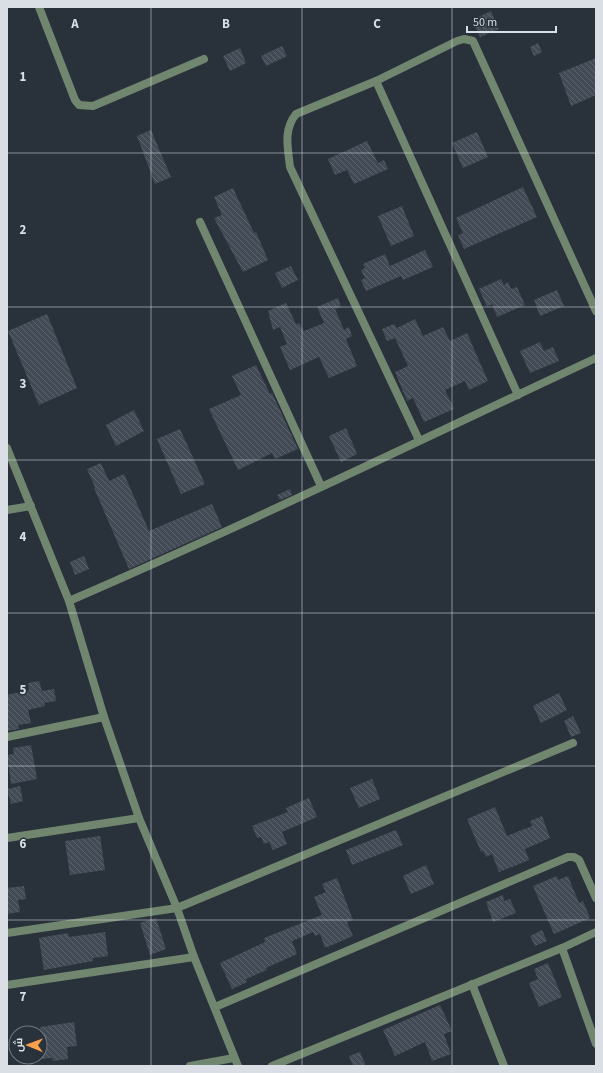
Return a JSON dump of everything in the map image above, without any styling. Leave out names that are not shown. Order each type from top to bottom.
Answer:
[{"type":"street","points":[[40,7],[76,100],[79,104],[85,106],[98,104],[204,59]]},
{"type":"street","points":[[419,440],[290,167],[287,131],[289,122],[296,114],[376,81],[457,41],[464,39],[473,41],[596,311]]},
{"type":"street","points":[[376,81],[518,395]]},
{"type":"street","points":[[200,222],[321,486]]},
{"type":"street","points":[[70,601],[195,546],[596,358]]},
{"type":"street","points":[[7,448],[70,601],[104,717],[139,818],[177,908],[194,957],[238,1066]]},
{"type":"street","points":[[7,510],[31,506]]},
{"type":"street","points":[[7,737],[104,717]]},
{"type":"street","points":[[7,933],[177,908],[573,743]]},
{"type":"street","points":[[7,838],[139,818]]},
{"type":"street","points":[[215,1007],[568,857],[574,857],[579,860],[596,898]]},
{"type":"street","points":[[272,1066],[562,948],[596,932]]},
{"type":"street","points":[[562,948],[596,1044]]},
{"type":"street","points":[[7,985],[194,957]]},
{"type":"street","points":[[472,984],[504,1066]]},
{"type":"street","points":[[190,1066],[234,1058]]},
{"type":"building","points":[[491,11],[499,29],[480,37],[472,20]]},
{"type":"building","points":[[538,43],[542,52],[534,56],[530,47]]},
{"type":"building","points":[[282,46],[287,56],[266,66],[261,56]]},
{"type":"building","points":[[240,48],[246,63],[230,71],[223,56]]},
{"type":"building","points":[[596,58],[596,95],[571,106],[559,73]]},
{"type":"building","points":[[151,130],[171,177],[155,184],[137,136]]},
{"type":"building","points":[[477,132],[488,157],[463,168],[452,143]]},
{"type":"building","points":[[367,141],[378,163],[384,160],[388,169],[354,184],[347,170],[335,175],[328,159]]},
{"type":"building","points":[[523,187],[537,217],[464,249],[458,235],[463,233],[456,218]]},
{"type":"building","points":[[233,188],[254,233],[256,232],[268,260],[243,272],[214,218],[222,215],[214,197]]},
{"type":"building","points":[[402,206],[414,236],[391,246],[378,216]]},
{"type":"building","points":[[425,250],[433,267],[403,280],[401,276],[366,291],[361,280],[365,278],[361,270],[365,268],[363,264],[385,254],[390,266]]},
{"type":"building","points":[[291,266],[298,280],[282,288],[275,273]]},
{"type":"building","points":[[501,279],[504,285],[508,282],[511,289],[517,287],[525,305],[497,317],[492,304],[487,307],[479,289]]},
{"type":"building","points":[[557,290],[564,306],[540,316],[534,300]]},
{"type":"building","points":[[338,298],[341,307],[335,309],[344,330],[349,327],[352,336],[346,339],[357,366],[329,378],[319,357],[290,370],[280,347],[287,344],[280,327],[273,330],[268,311],[286,303],[296,324],[299,323],[304,331],[324,323],[317,307]]},
{"type":"building","points":[[47,314],[77,388],[39,405],[8,331]]},
{"type":"building","points":[[415,319],[423,336],[443,327],[450,341],[467,333],[488,381],[469,390],[465,381],[445,390],[454,409],[424,422],[413,398],[407,401],[395,372],[408,366],[395,338],[387,341],[382,329],[394,324],[397,328]]},
{"type":"building","points":[[540,342],[544,351],[553,347],[559,361],[530,373],[520,351]]},
{"type":"building","points":[[256,365],[270,394],[272,393],[298,449],[275,459],[272,453],[238,470],[209,409],[241,395],[232,376]]},
{"type":"building","points":[[134,410],[144,431],[116,446],[106,425]]},
{"type":"building","points":[[346,428],[357,454],[341,462],[329,436]]},
{"type":"building","points":[[180,429],[205,484],[181,494],[157,439]]},
{"type":"building","points":[[101,463],[109,481],[124,474],[149,531],[212,504],[222,527],[129,569],[87,469]]},
{"type":"building","points":[[290,489],[292,495],[280,500],[277,495]]},
{"type":"building","points":[[84,556],[89,569],[75,575],[70,562]]},
{"type":"building","points":[[39,681],[42,691],[54,689],[56,701],[44,703],[45,706],[28,710],[31,723],[18,725],[19,729],[7,731],[7,695],[29,690],[28,683]]},
{"type":"building","points":[[559,693],[567,710],[541,723],[533,706]]},
{"type":"building","points":[[573,716],[581,733],[571,737],[564,721]]},
{"type":"building","points":[[31,745],[37,779],[11,784],[7,755],[14,754],[13,748]]},
{"type":"building","points":[[372,779],[380,799],[359,808],[350,788]]},
{"type":"building","points":[[20,786],[23,801],[11,804],[7,789]]},
{"type":"building","points":[[309,798],[317,817],[282,832],[287,844],[273,850],[269,842],[264,844],[261,837],[257,838],[252,826],[288,812],[286,808]]},
{"type":"building","points":[[495,807],[507,836],[532,826],[530,821],[542,816],[550,838],[525,849],[529,860],[499,872],[492,854],[486,857],[483,851],[481,852],[467,819]]},
{"type":"building","points":[[396,830],[403,845],[352,865],[346,850]]},
{"type":"building","points":[[100,836],[105,870],[70,875],[65,841]]},
{"type":"building","points":[[426,865],[434,884],[411,894],[403,876]]},
{"type":"building","points":[[557,876],[558,880],[568,876],[579,903],[583,901],[590,918],[554,934],[533,886]]},
{"type":"building","points":[[337,878],[353,920],[347,922],[353,936],[325,948],[320,934],[315,936],[313,932],[292,941],[297,954],[266,968],[267,970],[246,979],[247,982],[232,989],[220,963],[265,942],[264,938],[322,915],[314,897],[326,892],[322,884]]},
{"type":"building","points":[[24,886],[26,899],[18,900],[20,912],[7,914],[7,888]]},
{"type":"building","points":[[503,895],[504,901],[510,899],[516,913],[493,922],[486,902]]},
{"type":"building","points":[[156,918],[166,949],[150,955],[140,923]]},
{"type":"building","points":[[542,930],[547,941],[535,946],[530,936]]},
{"type":"building","points":[[105,932],[108,956],[93,958],[93,961],[44,970],[39,938],[68,933],[69,937]]},
{"type":"building","points":[[548,963],[562,997],[539,1007],[529,983],[538,979],[534,969]]},
{"type":"building","points":[[440,1005],[452,1031],[444,1034],[451,1054],[432,1061],[425,1042],[395,1056],[383,1030]]},
{"type":"building","points":[[74,1022],[77,1046],[67,1047],[68,1059],[53,1061],[52,1058],[48,1058],[48,1026]]},
{"type":"building","points":[[360,1052],[366,1066],[353,1066],[349,1056]]}]
